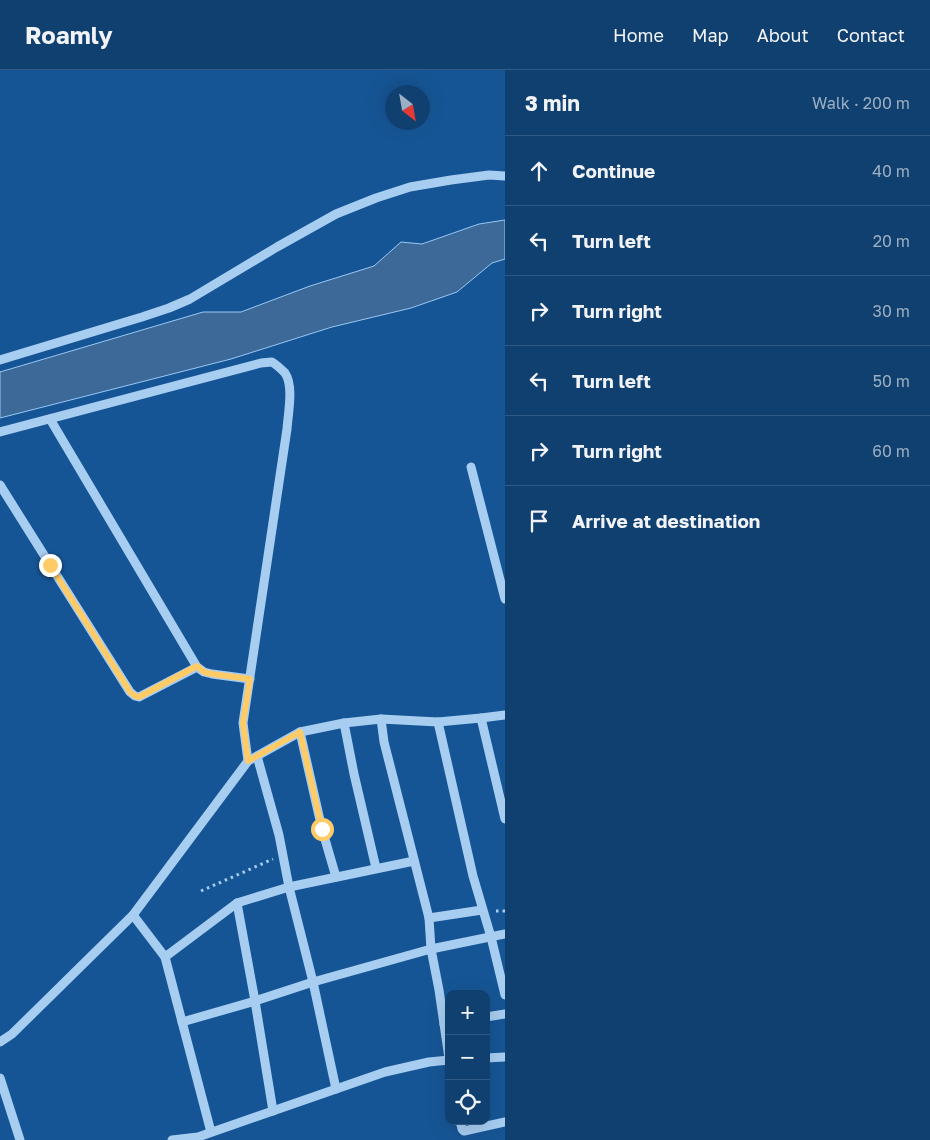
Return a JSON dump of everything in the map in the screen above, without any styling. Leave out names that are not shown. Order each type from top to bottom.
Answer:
[{"type":"street","points":[[0,360],[142,318],[190,299],[336,214],[376,198],[410,187],[451,180],[490,175],[505,176]]},
{"type":"street","points":[[0,432],[261,363],[272,362],[286,374],[289,387],[287,429],[243,723],[248,761]]},
{"type":"street","points":[[50,419],[197,666],[204,672],[212,674],[250,679]]},
{"type":"street","points":[[471,467],[505,599]]},
{"type":"street","points":[[0,485],[130,692],[139,697],[197,666]]},
{"type":"street","points":[[0,1042],[12,1034],[133,915],[248,761],[300,732],[344,723],[381,719],[438,722],[505,715]]},
{"type":"street","points":[[481,718],[505,819]]},
{"type":"street","points":[[381,719],[384,742],[429,918],[431,949],[445,1019]]},
{"type":"street","points":[[438,722],[482,910],[505,995]]},
{"type":"street","points":[[344,723],[376,868]]},
{"type":"street","points":[[300,732],[322,829],[336,877]]},
{"type":"street","points":[[257,756],[313,982],[336,1089]]},
{"type":"street","points":[[165,958],[237,903],[289,887],[414,861]]},
{"type":"street","points":[[237,903],[273,1111]]},
{"type":"street","points":[[429,918],[482,910]]},
{"type":"street","points":[[133,915],[165,958],[211,1132]]},
{"type":"street","points":[[182,1022],[313,982],[431,949],[505,934]]},
{"type":"street","points":[[490,1016],[505,1014]]},
{"type":"street","points":[[490,1058],[505,1057]]},
{"type":"street","points":[[172,1140],[192,1138],[211,1132],[385,1072],[445,1060]]},
{"type":"street","points":[[0,1078],[20,1140]]},
{"type":"street","points":[[461,1125],[464,1131],[505,1122]]},
{"type":"path","points":[[201,891],[282,855]]},
{"type":"water","points":[[505,220],[505,259],[492,263],[457,292],[411,308],[332,327],[231,359],[0,418],[0,372],[203,312],[241,312],[310,286],[374,266],[401,242],[422,244],[479,224]]},
{"type":"route","points":[[50,565],[130,692],[135,696],[139,697],[197,666],[204,672],[212,674],[250,679],[243,723],[248,761],[300,732],[322,829]]}]
